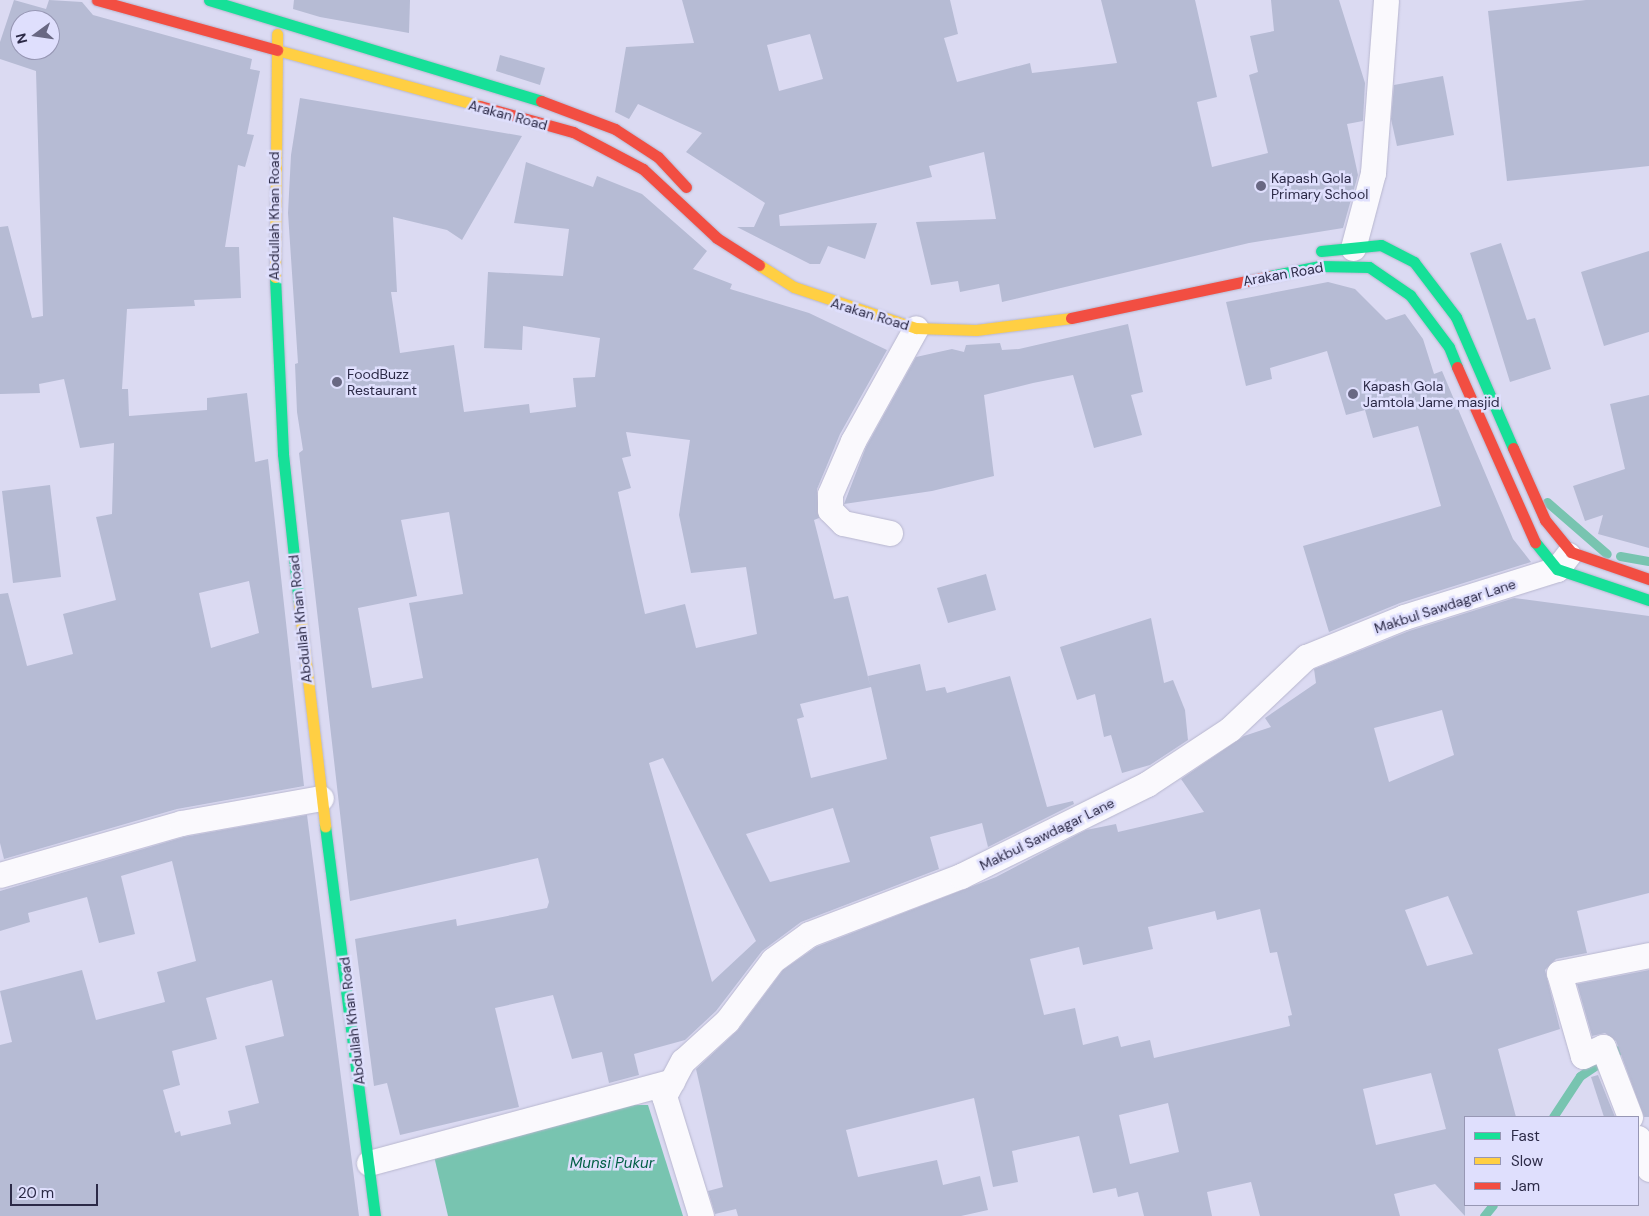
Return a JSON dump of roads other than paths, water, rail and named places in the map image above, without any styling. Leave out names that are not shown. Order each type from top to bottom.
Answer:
[{"type":"main road","name":"Arakan Road","points":[[96,0],[573,132],[643,169],[718,238],[794,288],[916,328],[976,330],[1045,323],[1320,266],[1369,267],[1410,295],[1449,347],[1527,533],[1564,561]]},
{"type":"main road","name":"Arakan Road","points":[[210,0],[570,110],[615,129],[658,156],[704,207]]},
{"type":"main road","name":"Abdullah Khan Road","points":[[277,19],[272,213],[276,368],[321,798],[375,1216]]},
{"type":"main road","name":"Arakan Road","points":[[1311,253],[1381,245],[1414,262],[1456,317],[1564,561]]},
{"type":"main road","name":"Arakan Road","points":[[939,315],[968,320],[1017,315],[1275,261]]},
{"type":"main road","name":"Arakan Road","points":[[838,287],[873,299]]},
{"type":"main road","points":[[1564,561],[1649,579]]},
{"type":"main road","points":[[1564,561],[1649,600]]},
{"type":"street","points":[[1353,248],[1373,173],[1386,0]]},
{"type":"street","points":[[890,533],[843,523],[830,510],[830,494],[852,441],[916,328]]},
{"type":"street","name":"Makbul Sawdagar Lane","points":[[702,1216],[664,1096],[683,1062],[726,1020],[773,960],[809,934],[961,876],[1148,784],[1230,729],[1306,657],[1404,617],[1564,561]]},
{"type":"street","points":[[0,874],[181,823],[321,798]]},
{"type":"street","points":[[1630,1116],[1603,1047],[1583,1056],[1559,973],[1649,956]]},
{"type":"street","points":[[369,1163],[672,1081]]},
{"type":"street","points":[[1639,1141],[1649,1170]]},
{"type":"water","name":"Munsi Pukur","points":[[630,1105],[648,1105],[683,1216],[448,1216],[434,1156]]},
{"type":"waterway","points":[[1547,502],[1607,554]]},
{"type":"waterway","points":[[1620,556],[1649,561]]},
{"type":"waterway","points":[[1554,1116],[1580,1076],[1628,1044]]},
{"type":"waterway","points":[[1484,1216],[1492,1206]]},
{"type":"place","name":"Kapash Gola Primary School","points":[[1261,186]]},
{"type":"place","name":"FoodBuzz Restaurant","points":[[337,382]]},
{"type":"place","name":"Kapash Gola Jamtola Jame masjid","points":[[1353,394]]}]
